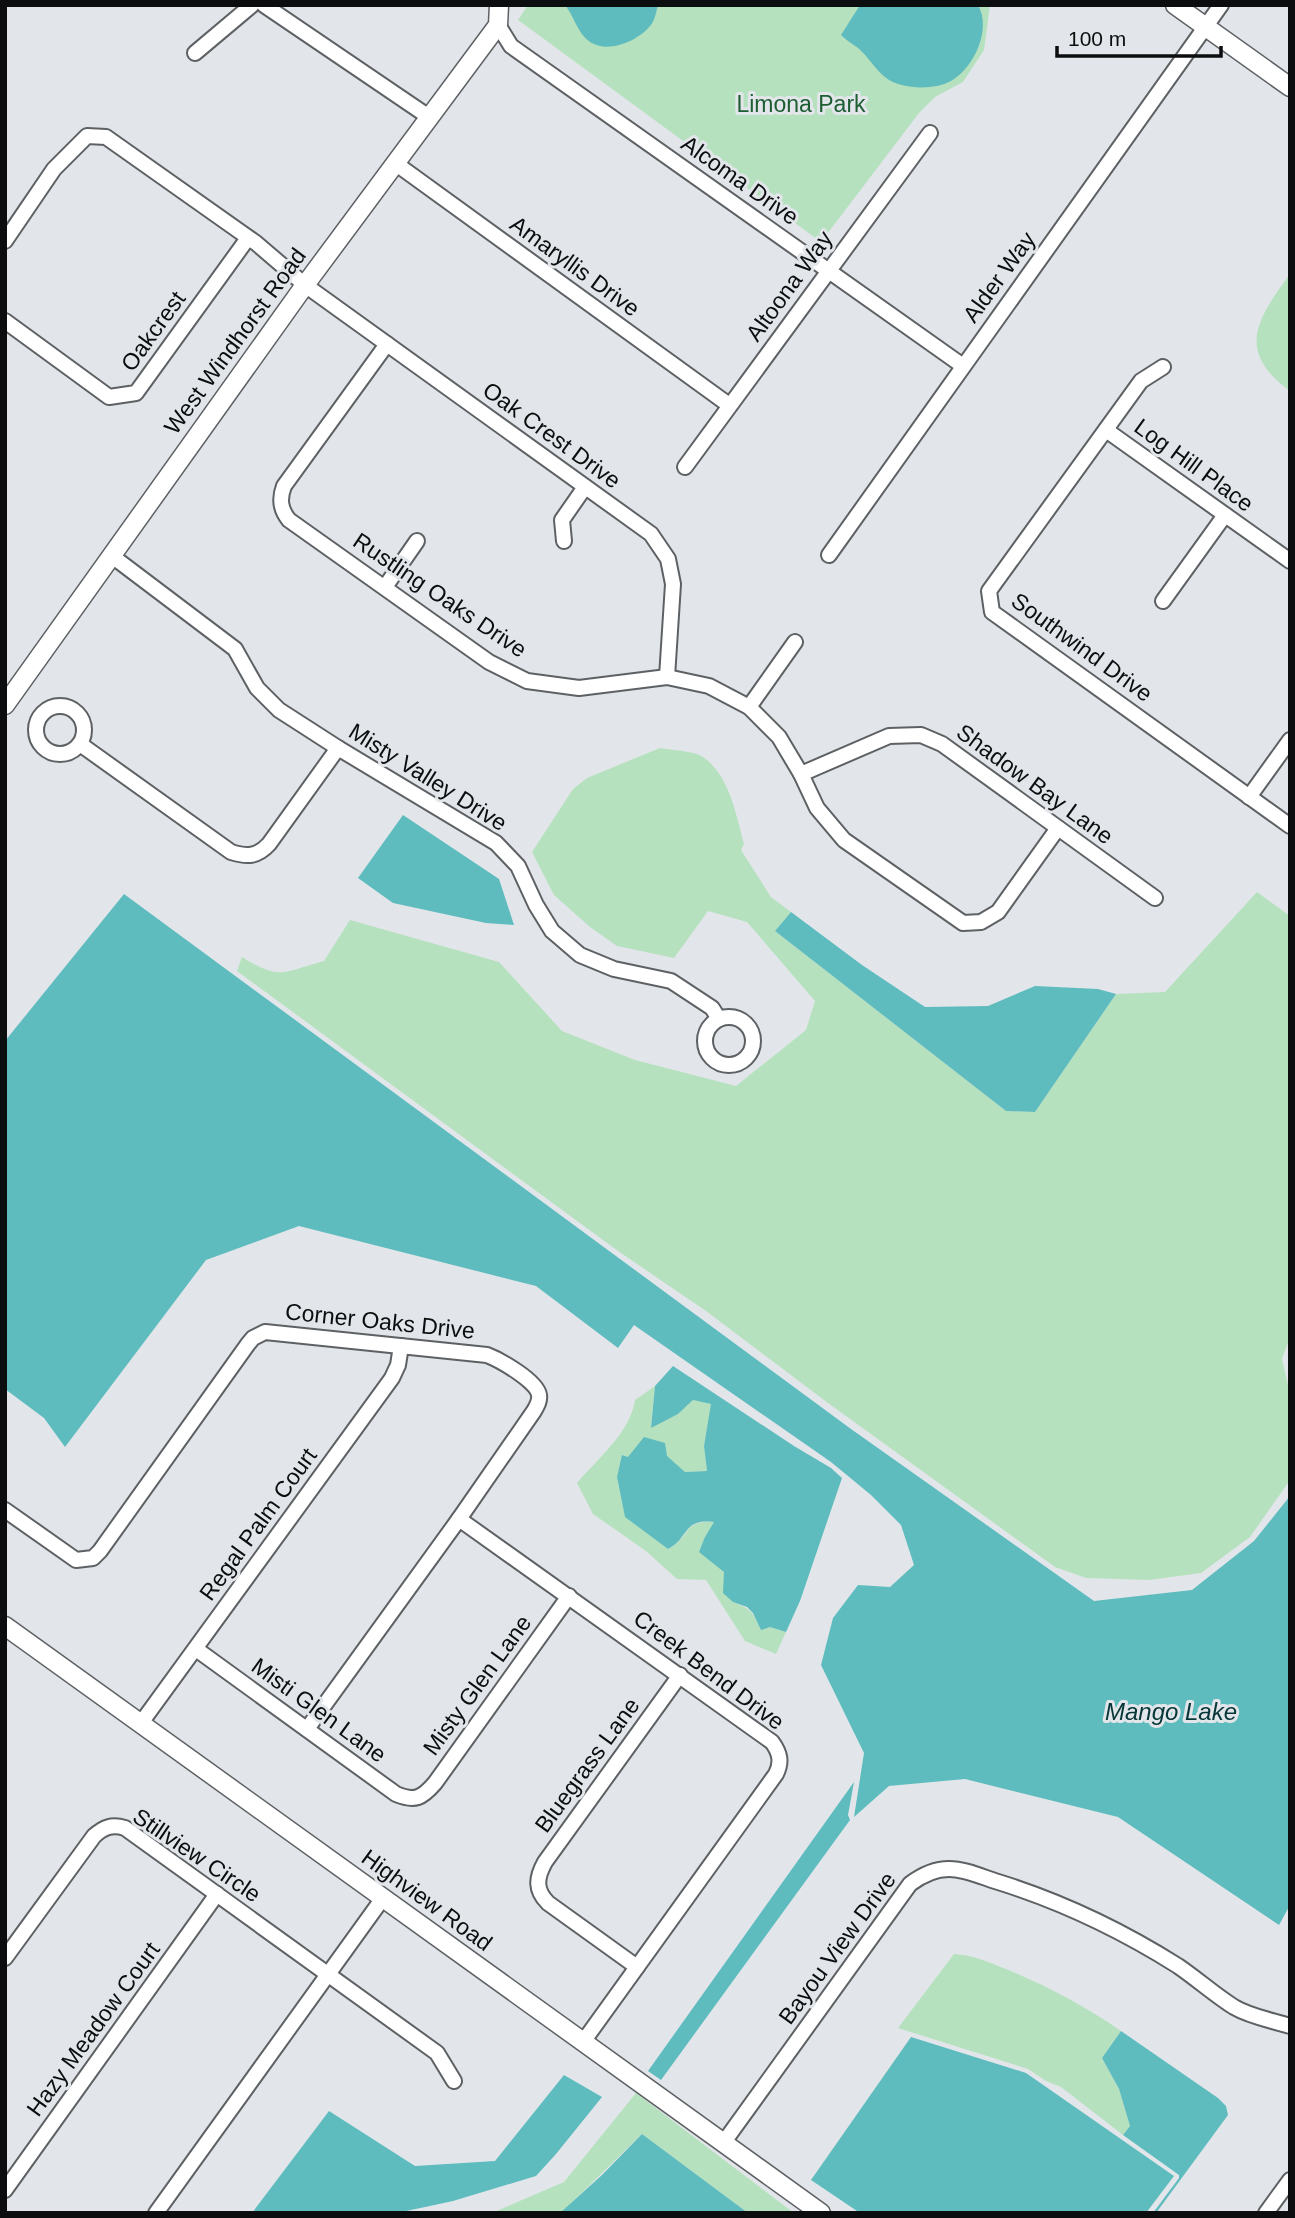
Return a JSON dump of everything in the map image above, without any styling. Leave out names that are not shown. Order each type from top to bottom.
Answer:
[{"type":"street","points":[[195,53],[252,5]]},
{"type":"street","points":[[264,5],[429,117]]},
{"type":"street","points":[[498,25],[499,5]]},
{"type":"street","points":[[1175,5],[1290,87]]},
{"type":"street","name":"Alder Way","points":[[829,555],[1221,5]]},
{"type":"street","name":"West Windhorst Road","points":[[5,705],[305,285],[498,25]]},
{"type":"street","name":"Alcoma Drive","points":[[498,25],[511,46],[963,366]]},
{"type":"street","name":"Altoona Way","points":[[685,467],[930,133]]},
{"type":"street","points":[[5,241],[54,169],[87,136],[106,137],[248,238],[305,285]]},
{"type":"street","name":"Amaryllis Drive","points":[[395,163],[729,405]]},
{"type":"street","name":"Oakcrest","points":[[5,321],[109,397],[136,393],[248,238]]},
{"type":"street","name":"Oak Crest Drive","points":[[305,285],[651,534],[668,559],[673,584],[667,677]]},
{"type":"street","name":"Rustling Oaks Drive","points":[[387,344],[284,486],[280,495],[283,512],[289,520],[489,662],[527,681],[579,688],[667,677],[709,686],[748,707],[779,737],[817,808],[844,840],[963,923],[981,922],[998,912],[1058,828]]},
{"type":"street","name":"Southwind Drive","points":[[1163,367],[1141,381],[989,591],[992,612],[1290,826]]},
{"type":"street","name":"Log Hill Place","points":[[1106,430],[1290,561]]},
{"type":"street","points":[[564,541],[562,520],[585,487]]},
{"type":"street","points":[[1163,601],[1226,515]]},
{"type":"street","points":[[385,587],[417,541]]},
{"type":"street","name":"Misty Valley Drive","points":[[112,556],[235,649],[257,688],[279,710],[496,843],[518,866],[536,905],[552,930],[580,955],[614,969],[671,981],[712,1008],[719,1018]]},
{"type":"street","points":[[748,707],[795,642]]},
{"type":"street","name":"Shadow Bay Lane","points":[[801,774],[888,736],[921,735],[942,744],[1156,898]]},
{"type":"street","points":[[1249,797],[1290,740]]},
{"type":"street","points":[[80,744],[231,852],[251,856],[261,852],[269,844],[338,748]]},
{"type":"street","name":"Corner Oaks Drive","points":[[5,1510],[76,1560],[93,1558],[253,1338],[265,1332],[487,1355],[531,1383],[539,1395],[534,1411],[307,1729]]},
{"type":"street","name":"Regal Palm Court","points":[[141,1723],[392,1378],[398,1365],[401,1346]]},
{"type":"street","name":"Creek Bend Drive","points":[[459,1519],[772,1742],[780,1756],[780,1766],[776,1774],[583,2042]]},
{"type":"street","name":"Misty Glen Lane","points":[[419,1798],[435,1783],[569,1596]]},
{"type":"street","name":"Highview Road","points":[[5,1626],[821,2213]]},
{"type":"street","name":"Misti Glen Lane","points":[[196,1648],[396,1794],[407,1799],[419,1798]]},
{"type":"street","name":"Bluegrass Lane","points":[[637,1967],[548,1903],[537,1884],[538,1874],[680,1675]]},
{"type":"street","name":"Stillview Circle","points":[[5,1958],[94,1836],[110,1826],[125,1828],[437,2053],[454,2081]]},
{"type":"street","name":"Bayou View Drive","points":[[724,2141],[910,1884],[935,1870],[961,1870],[1074,1909],[1133,1939],[1234,2007],[1290,2026]]},
{"type":"street","name":"Hazy Meadow Court","points":[[5,2190],[217,1894]]},
{"type":"street","points":[[156,2213],[383,1898]]},
{"type":"street","points":[[1266,2213],[1290,2180]]},
{"type":"green space","name":"Limona Park","points":[[528,5],[990,5],[984,50],[963,82],[935,97],[919,113],[821,242],[518,20]]},
{"type":"green space","points":[[1290,274],[1290,391],[1262,362],[1257,348],[1257,334],[1268,306]]},
{"type":"green space","points":[[660,748],[699,755],[720,775],[735,809],[744,844],[741,850],[771,897],[791,912],[775,931],[1006,1111],[1035,1112],[1116,994],[1165,992],[1257,892],[1290,916],[1290,1337],[1282,1359],[1290,1394],[1290,1480],[1250,1537],[1201,1573],[1149,1580],[1086,1578],[1055,1567],[237,971],[242,957],[274,972],[290,971],[324,961],[350,920],[499,962],[562,1031],[635,1060],[736,1086],[806,1030],[815,1001],[747,922],[708,911],[674,958],[617,946],[590,927],[554,895],[532,852],[573,789],[587,778]]},
{"type":"green space","points":[[655,1386],[651,1427],[678,1414],[693,1400],[712,1404],[704,1446],[707,1471],[685,1472],[666,1456],[623,1455],[617,1477],[625,1516],[668,1549],[691,1527],[704,1522],[715,1522],[705,1537],[724,1572],[733,1602],[751,1612],[761,1629],[770,1627],[786,1632],[776,1654],[745,1641],[706,1580],[677,1579],[646,1551],[593,1514],[577,1483],[620,1434],[635,1400]]},
{"type":"green space","points":[[954,1954],[980,1959],[1036,1982],[1121,2031],[1102,2058],[1119,2089],[1130,2126],[1123,2135],[1061,2087],[1028,2069],[898,2028]]},
{"type":"green space","points":[[636,2093],[794,2213],[748,2213],[642,2134],[562,2212],[492,2213],[564,2182]]},
{"type":"water","points":[[565,5],[658,5],[653,22],[638,37],[605,47],[586,39]]},
{"type":"water","points":[[860,5],[978,5],[982,15],[982,36],[967,67],[951,81],[939,86],[925,87],[898,84],[886,78],[858,48],[841,35]]},
{"type":"water","points":[[403,815],[499,879],[514,925],[486,923],[393,903],[358,878]]},
{"type":"water","name":"Mango Lake","points":[[124,894],[851,1429],[1094,1601],[1192,1590],[1254,1541],[1290,1496],[1290,1905],[1279,1925],[1118,1817],[965,1779],[889,1786],[854,1817],[864,1753],[821,1665],[833,1618],[858,1585],[890,1587],[914,1565],[901,1525],[871,1495],[831,1462],[634,1325],[618,1348],[536,1286],[299,1226],[206,1260],[65,1447],[44,1418],[5,1389],[5,1041]]},
{"type":"water","points":[[791,912],[862,965],[925,1007],[988,1006],[1035,986],[1098,989],[1116,994],[1035,1112],[1006,1111],[775,931]]},
{"type":"water","points":[[673,1366],[831,1468],[842,1478],[800,1601],[786,1632],[770,1627],[761,1630],[747,1607],[733,1602],[723,1593],[724,1572],[699,1552],[714,1522],[696,1523],[668,1549],[625,1517],[617,1477],[622,1455],[628,1457],[644,1437],[665,1443],[667,1456],[685,1472],[707,1471],[704,1446],[711,1404],[693,1400],[678,1414],[651,1428],[655,1386]]},
{"type":"water","points":[[854,1782],[848,1815],[850,1820],[661,2080],[648,2071]]},
{"type":"water","points":[[1121,2031],[1218,2098],[1226,2106],[1228,2115],[1156,2213],[1153,2213],[1179,2175],[1123,2135],[1130,2126],[1119,2089],[1102,2058]]},
{"type":"water","points":[[911,2037],[1026,2073],[1174,2176],[1146,2213],[860,2213],[811,2180]]},
{"type":"water","points":[[564,2075],[602,2097],[536,2176],[453,2201],[397,2213],[252,2213],[329,2111],[415,2166],[495,2161]]},
{"type":"water","points":[[642,2134],[748,2213],[560,2213]]}]
